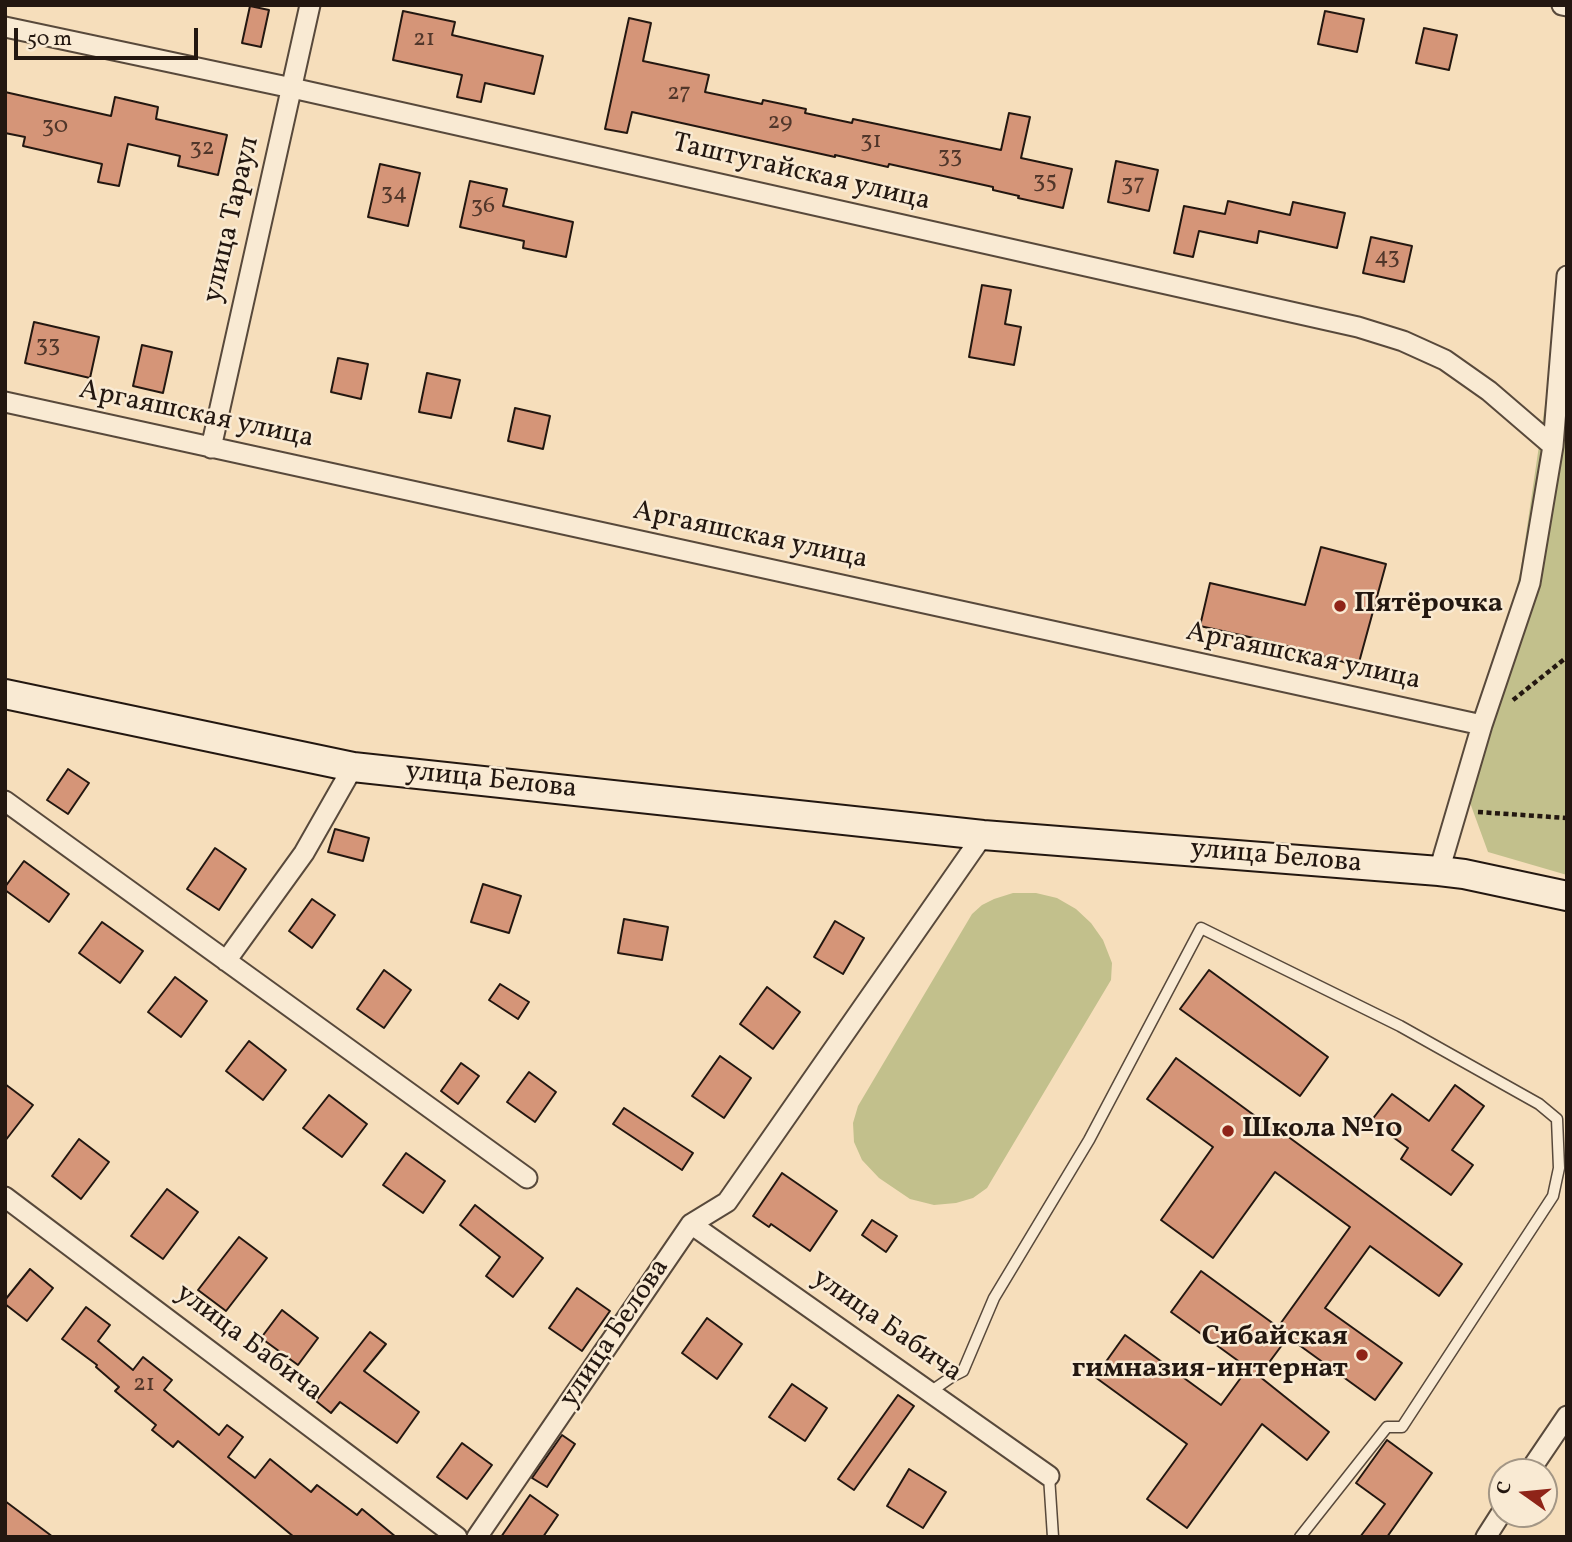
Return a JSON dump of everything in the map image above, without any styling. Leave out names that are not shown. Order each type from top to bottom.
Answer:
[{"type":"main road","name":"улица Белова","points":[[5,694],[353,768],[984,835],[1439,871],[1567,896]]},
{"type":"street","name":"улица Тараул","points":[[211,448],[310,5]]},
{"type":"street","name":"Таштугайская улица","points":[[5,27],[292,88],[1358,327],[1403,341],[1445,360],[1489,391],[1553,446]]},
{"type":"street","points":[[1439,871],[1482,725],[1530,583],[1553,446],[1567,276]]},
{"type":"street","name":"Аргаяшская улица","points":[[5,402],[1482,725]]},
{"type":"street","points":[[226,961],[304,853],[353,768]]},
{"type":"street","points":[[5,801],[527,1178]]},
{"type":"street","name":"улица Белова","points":[[477,1537],[691,1224],[727,1202],[984,835]]},
{"type":"street","name":"улица Бабича","points":[[5,1197],[457,1537]]},
{"type":"street","name":"улица Бабича","points":[[691,1224],[1049,1476]]},
{"type":"street","points":[[1538,1458],[1567,1416]]},
{"type":"lane","points":[[930,1392],[963,1371],[993,1298],[1089,1140],[1201,928],[1400,1026],[1539,1104],[1557,1119],[1559,1168],[1553,1196],[1402,1427],[1387,1427],[1300,1537]]},
{"type":"lane","points":[[1049,1476],[1053,1537]]},
{"type":"path","points":[[1482,725],[1567,657]]},
{"type":"path","points":[[1457,811],[1567,818]]},
{"type":"shaded area","points":[[1567,255],[1567,875],[1488,852],[1469,800],[1521,568]]},
{"type":"shaded area","points":[[1013,893],[1036,893],[1057,898],[1076,909],[1091,923],[1103,940],[1112,963],[1111,980],[987,1188],[973,1198],[956,1203],[934,1205],[910,1199],[879,1178],[862,1160],[854,1142],[853,1123],[858,1106],[972,914],[982,905]]},
{"type":"building","points":[[250,6],[269,10],[261,47],[242,43]]},
{"type":"building","points":[[403,11],[455,22],[452,35],[543,56],[534,94],[485,83],[481,102],[457,97],[462,75],[393,60]]},
{"type":"building","points":[[1325,11],[1364,19],[1357,52],[1318,44]]},
{"type":"building","points":[[629,18],[651,23],[643,61],[709,75],[705,92],[762,104],[763,100],[852,123],[853,119],[1001,150],[1009,113],[1030,117],[1021,158],[1072,169],[1063,208],[1018,198],[1019,196],[993,190],[993,187],[889,164],[888,167],[835,157],[632,112],[627,133],[605,129]]},
{"type":"building","points":[[1424,28],[1457,35],[1449,70],[1416,63]]},
{"type":"building","points":[[5,92],[111,116],[115,97],[158,107],[156,119],[227,135],[218,175],[178,166],[180,156],[128,144],[119,186],[98,182],[102,164],[23,146],[25,137],[5,133]]},
{"type":"building","points":[[1116,161],[1158,170],[1149,211],[1108,202]]},
{"type":"building","points":[[380,164],[420,173],[408,226],[368,217]]},
{"type":"building","points":[[470,181],[507,189],[503,206],[573,222],[566,257],[523,248],[524,241],[460,227]]},
{"type":"building","points":[[1228,201],[1290,215],[1293,202],[1345,213],[1337,248],[1259,231],[1257,243],[1199,231],[1193,257],[1174,253],[1184,206],[1225,214]]},
{"type":"building","points":[[1371,237],[1412,246],[1404,282],[1363,273]]},
{"type":"building","points":[[982,285],[1011,290],[1005,324],[1021,327],[1014,365],[969,357]]},
{"type":"building","points":[[34,322],[99,337],[90,378],[25,363]]},
{"type":"building","points":[[142,345],[172,352],[163,393],[133,386]]},
{"type":"building","points":[[338,358],[368,364],[361,399],[331,392]]},
{"type":"building","points":[[427,373],[460,380],[451,418],[419,412]]},
{"type":"building","points":[[515,408],[550,416],[543,449],[508,441]]},
{"type":"building","name":"Пятёрочка","points":[[1321,547],[1386,564],[1358,666],[1276,643],[1200,626],[1210,583],[1305,605]]},
{"type":"building","points":[[68,769],[89,783],[68,814],[47,800]]},
{"type":"building","points":[[335,829],[369,838],[363,861],[328,852]]},
{"type":"building","points":[[215,848],[246,869],[219,910],[187,889]]},
{"type":"building","points":[[24,861],[69,894],[49,922],[5,890]]},
{"type":"building","points":[[483,884],[521,896],[509,933],[471,922]]},
{"type":"building","points":[[312,899],[335,915],[312,948],[289,931]]},
{"type":"building","points":[[624,919],[668,927],[662,960],[618,953]]},
{"type":"building","points":[[835,921],[864,938],[843,974],[814,957]]},
{"type":"building","points":[[102,922],[143,951],[120,983],[79,953]]},
{"type":"building","points":[[384,970],[411,990],[384,1028],[357,1009]]},
{"type":"building","points":[[1209,970],[1328,1057],[1300,1096],[1180,1009]]},
{"type":"building","points":[[175,977],[207,1001],[181,1037],[148,1012]]},
{"type":"building","points":[[500,984],[529,1002],[518,1019],[489,1000]]},
{"type":"building","points":[[767,987],[800,1012],[773,1049],[740,1024]]},
{"type":"building","points":[[249,1041],[286,1070],[263,1100],[226,1071]]},
{"type":"building","points":[[720,1056],[751,1078],[724,1118],[692,1096]]},
{"type":"building","points":[[1176,1058],[1462,1264],[1439,1296],[1370,1246],[1325,1308],[1402,1363],[1375,1400],[1288,1337],[1259,1376],[1329,1432],[1307,1460],[1262,1424],[1187,1528],[1147,1499],[1187,1444],[1095,1377],[1125,1335],[1221,1405],[1248,1368],[1171,1312],[1201,1271],[1278,1327],[1350,1227],[1275,1172],[1213,1258],[1161,1220],[1213,1147],[1147,1099]]},
{"type":"building","points":[[461,1063],[479,1076],[458,1104],[441,1091]]},
{"type":"building","points":[[529,1072],[556,1092],[535,1122],[507,1102]]},
{"type":"building","points":[[5,1084],[33,1105],[5,1141]]},
{"type":"building","points":[[1455,1085],[1484,1106],[1452,1150],[1473,1165],[1451,1195],[1401,1159],[1408,1148],[1371,1121],[1392,1094],[1429,1121]]},
{"type":"building","points":[[329,1095],[367,1124],[342,1157],[303,1128]]},
{"type":"building","points":[[624,1108],[693,1153],[682,1170],[613,1124]]},
{"type":"building","points":[[79,1139],[109,1162],[81,1199],[52,1176]]},
{"type":"building","points":[[406,1153],[445,1181],[423,1213],[383,1185]]},
{"type":"building","points":[[782,1173],[837,1211],[810,1251],[771,1224],[769,1227],[753,1216]]},
{"type":"building","points":[[167,1189],[198,1212],[163,1259],[131,1236]]},
{"type":"building","points":[[475,1205],[543,1258],[513,1297],[486,1276],[500,1257],[460,1225]]},
{"type":"building","points":[[872,1220],[897,1236],[886,1252],[862,1235]]},
{"type":"building","points":[[239,1237],[267,1258],[226,1311],[198,1290]]},
{"type":"building","points":[[30,1269],[53,1288],[27,1321],[5,1304],[5,1300]]},
{"type":"building","points":[[577,1288],[610,1311],[582,1351],[549,1328]]},
{"type":"building","points":[[86,1307],[110,1325],[98,1341],[133,1370],[143,1357],[172,1380],[164,1390],[219,1435],[227,1425],[243,1437],[228,1457],[255,1478],[270,1459],[311,1492],[317,1485],[357,1515],[362,1509],[396,1537],[294,1537],[178,1441],[173,1447],[152,1430],[156,1425],[115,1391],[119,1387],[96,1367],[97,1365],[62,1339]]},
{"type":"building","points":[[282,1310],[318,1338],[298,1365],[261,1338]]},
{"type":"building","points":[[707,1318],[742,1344],[717,1379],[682,1353]]},
{"type":"building","points":[[370,1332],[386,1344],[364,1371],[419,1412],[397,1443],[340,1402],[331,1413],[316,1401]]},
{"type":"building","points":[[792,1384],[827,1408],[805,1441],[769,1417]]},
{"type":"building","points":[[898,1395],[914,1406],[854,1490],[838,1479]]},
{"type":"building","points":[[562,1435],[575,1444],[547,1487],[532,1478]]},
{"type":"building","points":[[1387,1440],[1432,1473],[1387,1537],[1360,1537],[1385,1504],[1356,1483]]},
{"type":"building","points":[[462,1443],[492,1465],[467,1499],[437,1477]]},
{"type":"building","points":[[909,1469],[946,1492],[923,1528],[887,1506]]},
{"type":"building","points":[[530,1495],[558,1515],[543,1537],[501,1537]]},
{"type":"building","points":[[5,1501],[53,1537],[5,1537]]},
{"type":"place","name":"Пятёрочка","points":[[1340,606]]},
{"type":"place","name":"Школа №10","points":[[1228,1131]]},
{"type":"place","name":"Сибайская гимназия-интернат","points":[[1362,1355]]}]
